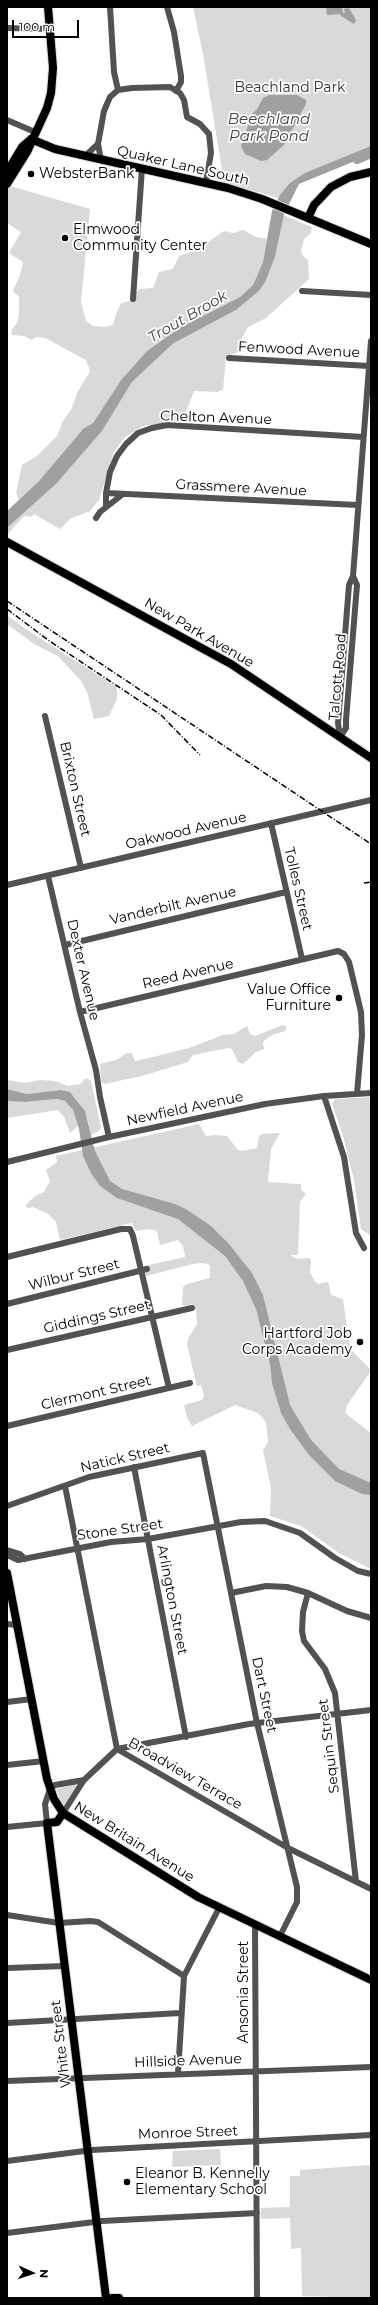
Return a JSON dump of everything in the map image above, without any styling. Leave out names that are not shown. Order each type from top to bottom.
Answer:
[{"type":"main road","points":[[7,184],[27,152],[47,108],[52,86],[53,68],[48,7]]},
{"type":"main road","points":[[7,172],[22,147],[33,136]]},
{"type":"main road","name":"Quaker Lane South","points":[[33,136],[48,148],[206,182],[243,192],[371,244]]},
{"type":"main road","points":[[308,218],[314,205],[332,187],[350,177],[371,172]]},
{"type":"main road","name":"New Park Avenue","points":[[7,542],[231,664],[371,758]]},
{"type":"main road","name":"New Britain Avenue","points":[[7,1572],[8,1588],[17,1625],[50,1789],[63,1813],[182,1888],[219,1908],[371,1980]]},
{"type":"main road","points":[[47,1823],[57,1822],[63,1813]]},
{"type":"main road","name":"White Street","points":[[47,1823],[106,2298]]},
{"type":"main road","points":[[112,2298],[119,2298]]},
{"type":"street","points":[[110,7],[114,72],[118,90]]},
{"type":"street","points":[[167,7],[174,32],[181,76],[181,82],[176,91]]},
{"type":"street","points":[[7,28],[50,29]]},
{"type":"street","points":[[101,160],[98,144],[107,104],[110,98],[118,90],[170,87],[184,100],[187,117],[200,124],[209,134],[211,153],[206,182]]},
{"type":"street","points":[[7,120],[33,136]]},
{"type":"street","points":[[85,156],[98,144]]},
{"type":"street","points":[[133,299],[142,168]]},
{"type":"street","points":[[302,291],[371,295]]},
{"type":"street","name":"Talcott Road","points":[[340,737],[338,723],[349,585],[353,576],[371,341]]},
{"type":"street","name":"Fenwood Avenue","points":[[229,358],[369,366]]},
{"type":"street","name":"Chelton Avenue","points":[[106,493],[110,472],[117,456],[126,444],[138,433],[152,428],[166,425],[363,437]]},
{"type":"street","points":[[106,493],[106,507]]},
{"type":"street","name":"Grassmere Avenue","points":[[106,493],[358,505]]},
{"type":"street","points":[[96,518],[106,507],[123,494]]},
{"type":"street","name":"Talcott Road","points":[[340,737],[346,728],[356,609],[357,585],[353,576]]},
{"type":"street","points":[[348,609],[356,609]]},
{"type":"street","points":[[343,661],[351,662]]},
{"type":"street","name":"Brixton Street","points":[[45,716],[81,868]]},
{"type":"street","name":"Oakwood Avenue","points":[[7,885],[371,800]]},
{"type":"street","name":"Tolles Street","points":[[271,823],[302,959]]},
{"type":"street","name":"Dexter Avenue","points":[[48,876],[80,1012],[96,1070],[100,1097],[109,1137]]},
{"type":"street","name":"Vanderbilt Avenue","points":[[64,945],[286,892]]},
{"type":"street","name":"Reed Avenue","points":[[80,1012],[338,951],[344,954],[349,962],[362,1023],[357,1094]]},
{"type":"street","name":"Newfield Avenue","points":[[7,1162],[109,1137],[265,1104],[324,1096],[371,1093]]},
{"type":"street","points":[[324,1096],[344,1157],[356,1233],[364,1248]]},
{"type":"street","points":[[7,1257],[121,1229],[130,1229],[144,1270],[151,1316],[169,1388]]},
{"type":"street","name":"Wilbur Street","points":[[7,1304],[144,1270]]},
{"type":"street","name":"Giddings Street","points":[[7,1350],[151,1316],[192,1308]]},
{"type":"street","name":"Clermont Street","points":[[7,1426],[190,1383]]},
{"type":"street","name":"Natick Street","points":[[7,1506],[89,1477],[203,1453]]},
{"type":"street","name":"Dart Street","points":[[203,1453],[257,1723],[298,1895],[297,1902],[280,1936]]},
{"type":"street","name":"Arlington Street","points":[[134,1468],[186,1737]]},
{"type":"street","name":"Broadview Terrace","points":[[65,1486],[117,1749],[288,1848],[371,1889]]},
{"type":"street","name":"Stone Street","points":[[7,1555],[18,1560],[77,1548],[148,1539],[241,1522],[265,1521],[300,1533],[335,1558],[358,1571],[371,1574]]},
{"type":"street","points":[[7,1550],[20,1554],[25,1559]]},
{"type":"street","points":[[230,1593],[266,1586],[287,1587],[308,1593],[347,1611],[371,1618]]},
{"type":"street","name":"Sequin Street","points":[[308,1593],[302,1622],[304,1641],[331,1681],[339,1714],[356,1882]]},
{"type":"street","points":[[7,1624],[17,1625]]},
{"type":"street","points":[[7,1702],[32,1699]]},
{"type":"street","points":[[63,1813],[84,1780],[117,1749],[257,1723],[371,1710]]},
{"type":"street","points":[[7,1765],[44,1761]]},
{"type":"street","points":[[50,1789],[55,1786],[84,1780]]},
{"type":"street","name":"White Street","points":[[47,1823],[45,1804],[50,1789]]},
{"type":"street","points":[[7,1827],[47,1823]]},
{"type":"street","points":[[178,2073],[180,2013],[184,1976],[219,1908]]},
{"type":"street","points":[[7,1914],[59,1923],[90,1921],[98,1922],[184,1976]]},
{"type":"street","name":"Ansonia Street","points":[[256,1925],[257,2298]]},
{"type":"street","points":[[7,1968],[65,1966]]},
{"type":"street","points":[[7,2023],[180,2013]]},
{"type":"street","name":"Hillside Avenue","points":[[7,2081],[371,2066]]},
{"type":"street","name":"Monroe Street","points":[[7,2161],[88,2150],[371,2135]]},
{"type":"street","points":[[7,2233],[97,2221],[257,2213]]},
{"type":"green space","name":"Beachland Park","points":[[193,7],[371,7],[371,155],[297,183],[285,200],[224,182],[203,54]]},
{"type":"green space","points":[[10,186],[90,209],[81,302],[86,321],[93,326],[105,327],[113,325],[121,303],[130,301],[139,289],[153,288],[159,272],[173,269],[179,256],[195,251],[224,231],[233,233],[243,230],[256,237],[267,239],[263,262],[253,285],[240,297],[186,324],[147,351],[121,380],[93,423],[81,431],[39,481],[19,500],[16,493],[22,465],[37,456],[57,436],[63,421],[71,410],[77,393],[90,371],[86,360],[45,338],[36,337],[32,340],[24,336],[12,335],[11,331],[17,323],[19,314],[19,297],[13,291],[20,275],[23,262],[9,253],[21,232],[7,223],[7,191]]},
{"type":"green space","points":[[283,215],[312,227],[311,233],[304,239],[301,251],[303,256],[308,260],[309,279],[266,318],[248,327],[242,338],[240,352],[226,356],[223,390],[217,392],[194,391],[183,420],[143,426],[124,438],[114,452],[99,500],[90,511],[70,519],[60,529],[34,514],[32,517],[24,516],[7,535],[7,528],[56,484],[102,431],[132,382],[174,343],[236,310],[259,291],[267,280],[275,257]]},
{"type":"green space","points":[[7,615],[27,630],[117,687],[117,699],[109,716],[94,719],[87,692],[81,681],[58,656],[34,644],[7,624]]},
{"type":"green space","points":[[282,1025],[286,1026],[286,1031],[274,1034],[265,1040],[263,1042],[264,1049],[256,1052],[243,1064],[238,1062],[232,1049],[228,1048],[193,1055],[188,1062],[142,1076],[104,1084],[101,1082],[100,1064],[116,1060],[127,1053],[132,1053],[135,1061],[189,1048],[223,1035],[234,1034],[247,1026],[250,1034],[255,1036]]},
{"type":"green space","points":[[86,1078],[91,1081],[101,1127],[99,1131],[91,1135],[87,1117],[80,1104],[70,1092],[61,1090],[27,1094],[7,1089],[7,1080],[25,1083],[40,1080],[55,1081],[68,1086],[80,1084]]},
{"type":"green space","points":[[371,1097],[371,1236],[361,1229],[354,1180],[343,1136],[332,1104],[335,1099]]},
{"type":"green space","points":[[60,1099],[68,1103],[73,1110],[78,1126],[70,1133],[64,1117],[58,1110],[7,1118],[7,1100],[27,1102]]},
{"type":"green space","points":[[199,1124],[206,1136],[227,1136],[238,1150],[242,1151],[257,1148],[259,1136],[262,1134],[280,1133],[271,1149],[268,1182],[301,1184],[301,1190],[306,1194],[300,1202],[298,1255],[290,1255],[297,1259],[309,1258],[311,1260],[310,1272],[314,1280],[318,1284],[327,1282],[329,1284],[331,1295],[343,1299],[350,1349],[370,1369],[369,1374],[347,1405],[345,1413],[371,1433],[371,1569],[339,1553],[301,1526],[270,1516],[271,1488],[263,1450],[268,1442],[266,1422],[258,1413],[235,1405],[192,1426],[187,1418],[184,1405],[202,1400],[204,1396],[201,1385],[197,1386],[187,1345],[188,1339],[197,1324],[196,1310],[193,1310],[192,1304],[186,1306],[182,1305],[183,1287],[187,1284],[210,1278],[210,1265],[203,1263],[193,1264],[146,1276],[144,1266],[185,1257],[183,1246],[178,1240],[160,1245],[157,1231],[149,1229],[136,1231],[132,1223],[60,1240],[56,1222],[48,1214],[33,1207],[27,1208],[26,1205],[35,1196],[44,1192],[50,1181],[46,1170],[57,1162],[56,1156]]},
{"type":"green space","points":[[76,1784],[77,1786],[65,1804],[62,1804],[56,1789]]},
{"type":"green space","points":[[220,2149],[221,2165],[172,2167],[173,2151]]},
{"type":"green space","points":[[371,2165],[371,2298],[302,2296],[301,2248],[291,2249],[290,2218],[261,2219],[261,2208],[290,2207],[290,2176],[300,2176],[300,2170]]},
{"type":"water","points":[[326,7],[342,7],[343,13],[345,13],[344,9],[349,8],[356,20],[354,24],[340,14],[327,15]]},
{"type":"water","name":"Beechland Park Pond","points":[[269,95],[297,95],[306,100],[306,104],[284,145],[267,160],[261,161],[245,154],[241,146],[252,114],[257,109],[263,98]]},
{"type":"water","points":[[371,146],[371,153],[367,156],[299,184],[284,214],[275,257],[266,281],[259,291],[236,310],[174,343],[132,382],[102,431],[56,484],[7,528],[7,511],[39,481],[83,429],[93,423],[121,380],[147,351],[181,327],[240,297],[253,285],[263,262],[272,211],[280,195],[290,183],[305,173]]},
{"type":"water","points":[[7,1089],[27,1094],[61,1090],[70,1092],[85,1111],[95,1151],[110,1181],[122,1189],[175,1204],[186,1209],[211,1226],[229,1244],[252,1273],[263,1295],[290,1405],[311,1440],[339,1469],[371,1483],[371,1495],[362,1494],[335,1481],[309,1455],[290,1429],[281,1413],[272,1383],[270,1364],[256,1309],[243,1281],[225,1256],[178,1219],[117,1198],[100,1186],[91,1173],[83,1156],[79,1129],[73,1110],[65,1101],[57,1099],[26,1102],[9,1101],[7,1100]]},
{"type":"waterway","name":"Trout Brook","points":[[357,160],[371,154]]},
{"type":"railway","points":[[7,601],[371,844]]},
{"type":"railway","points":[[7,609],[48,640],[161,715],[200,755]]},
{"type":"railway","points":[[364,883],[371,882]]},
{"type":"place","name":"WebsterBank","points":[[31,174]]},
{"type":"place","name":"Elmwood Community Center","points":[[65,238]]},
{"type":"place","name":"Value Office Furniture","points":[[339,998]]},
{"type":"place","name":"Hartford Job Corps Academy","points":[[360,1342]]},
{"type":"place","name":"Eleanor B. Kennelly Elementary School","points":[[127,2182]]}]
